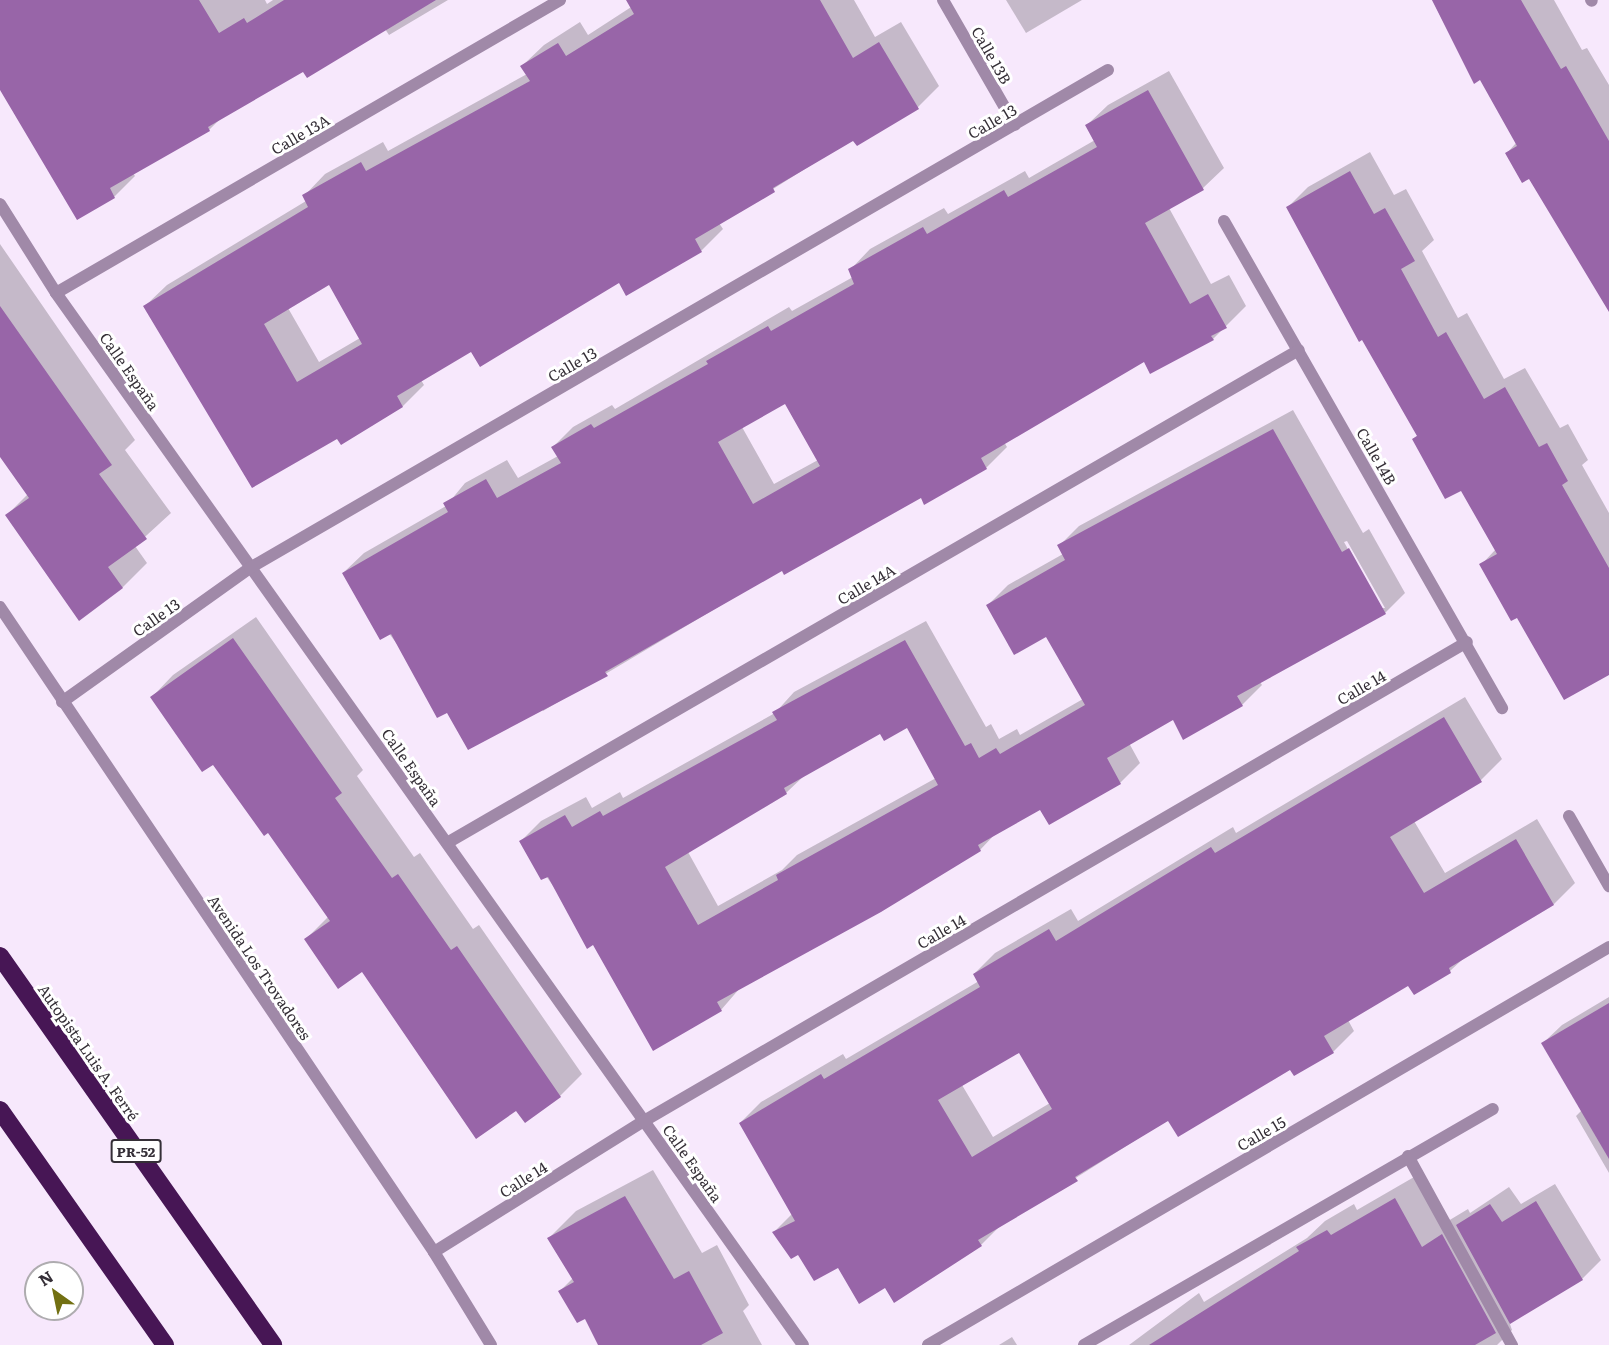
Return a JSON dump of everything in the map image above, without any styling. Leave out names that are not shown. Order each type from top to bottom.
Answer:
[{"type":"highway","name":"Autopista Luis A. Ferré","points":[[0,956],[273,1345]]},
{"type":"highway","points":[[0,1110],[165,1345]]},
{"type":"street","name":"Calle 13A","points":[[56,293],[560,0]]},
{"type":"street","name":"Calle 13B","points":[[943,0],[1016,124]]},
{"type":"street","name":"Calle 13","points":[[62,702],[250,568],[1108,70]]},
{"type":"street","name":"Calle España","points":[[0,204],[56,293],[803,1345]]},
{"type":"street","name":"Calle 14B","points":[[1224,221],[1467,642],[1502,708]]},
{"type":"street","name":"Calle 14A","points":[[447,843],[1299,350]]},
{"type":"street","name":"Avenida Los Trovadores","points":[[0,607],[434,1252],[491,1345]]},
{"type":"street","name":"Calle 14","points":[[434,1252],[644,1121],[1467,642]]},
{"type":"street","points":[[1569,816],[1609,886]]},
{"type":"street","name":"Calle 15","points":[[927,1345],[1609,947]]},
{"type":"street","points":[[1084,1345],[1493,1109]]},
{"type":"street","points":[[1408,1156],[1512,1345]]},
{"type":"building","points":[[0,0],[199,0],[219,33],[244,18],[247,23],[284,0],[436,0],[307,78],[303,72],[208,127],[210,131],[110,188],[115,198],[77,220],[0,90]]},
{"type":"building","points":[[626,0],[820,0],[853,58],[879,42],[919,109],[857,146],[853,141],[773,188],[775,192],[695,239],[702,252],[626,296],[619,283],[480,367],[471,352],[397,396],[403,407],[341,445],[337,439],[252,488],[143,306],[308,207],[302,195],[361,162],[366,171],[530,81],[520,66],[558,43],[566,56],[634,14]],"holes":[[[329,285],[362,344],[297,382],[264,324]]]},
{"type":"building","points":[[1432,0],[1521,0],[1561,69],[1566,66],[1609,141],[1609,312],[1529,179],[1522,183],[1505,153],[1517,146],[1480,80],[1474,84]]},
{"type":"building","points":[[1148,90],[1204,190],[1145,223],[1190,304],[1208,294],[1227,328],[1211,336],[1214,340],[1150,374],[1144,362],[981,458],[987,469],[924,505],[921,498],[784,575],[782,571],[605,672],[608,676],[468,750],[447,713],[437,718],[391,634],[380,640],[342,573],[448,512],[443,503],[486,479],[497,498],[561,463],[551,447],[591,424],[594,428],[708,364],[706,361],[768,326],[771,331],[854,284],[848,269],[923,227],[927,234],[1004,190],[1008,197],[1097,147],[1085,125]],"holes":[[[785,404],[820,466],[753,504],[718,442]]]},
{"type":"building","points":[[1350,171],[1374,214],[1385,208],[1415,261],[1401,269],[1438,337],[1446,332],[1484,399],[1505,387],[1539,447],[1547,443],[1568,481],[1562,485],[1609,568],[1609,675],[1564,700],[1517,618],[1511,621],[1479,564],[1497,554],[1461,491],[1445,499],[1412,439],[1417,436],[1362,340],[1359,342],[1286,207]]},
{"type":"building","points":[[0,306],[112,465],[99,474],[147,539],[108,567],[123,588],[79,621],[5,515],[29,498],[0,457]]},
{"type":"building","points":[[1273,429],[1342,552],[1349,548],[1386,614],[1237,696],[1243,706],[1183,740],[1173,720],[1107,758],[1121,784],[1049,825],[1040,810],[978,845],[981,851],[881,912],[717,1002],[722,1011],[653,1051],[593,945],[587,949],[548,877],[541,880],[519,841],[565,815],[572,827],[600,811],[603,816],[777,720],[772,712],[905,640],[965,746],[971,743],[979,758],[996,748],[1000,754],[1085,705],[1046,637],[1014,655],[986,605],[1065,560],[1057,545]],"holes":[[[907,728],[938,785],[776,875],[778,880],[698,925],[665,867],[787,794],[784,788],[880,734],[884,741]]]},
{"type":"building","points":[[233,638],[342,793],[335,798],[392,878],[398,874],[451,950],[457,946],[561,1097],[525,1123],[516,1111],[476,1139],[362,972],[338,989],[304,939],[330,921],[268,833],[264,836],[213,765],[202,772],[150,697]]},
{"type":"building","points":[[1444,717],[1482,782],[1390,837],[1424,893],[1516,839],[1554,905],[1449,968],[1451,973],[1414,995],[1408,986],[1324,1036],[1334,1053],[1294,1076],[1290,1070],[1178,1137],[1168,1121],[1075,1177],[1078,1181],[978,1240],[982,1246],[894,1303],[885,1288],[859,1304],[838,1268],[814,1281],[798,1255],[791,1259],[772,1232],[795,1221],[739,1123],[821,1074],[824,1079],[980,987],[973,974],[1049,929],[1056,941],[1211,847],[1215,853]],"holes":[[[1019,1053],[1052,1109],[972,1157],[938,1100]]]},
{"type":"building","points":[[1609,1003],[1609,1159],[1541,1043]]},
{"type":"building","points":[[625,1196],[674,1279],[689,1271],[723,1333],[701,1345],[598,1345],[585,1319],[577,1323],[558,1291],[574,1282],[547,1238]]},
{"type":"building","points":[[1395,1198],[1422,1247],[1442,1234],[1496,1333],[1475,1345],[1149,1345],[1299,1251],[1296,1247],[1327,1230],[1331,1235]]},
{"type":"building","points":[[1536,1201],[1583,1280],[1510,1324],[1456,1225],[1490,1204],[1502,1222]]}]
